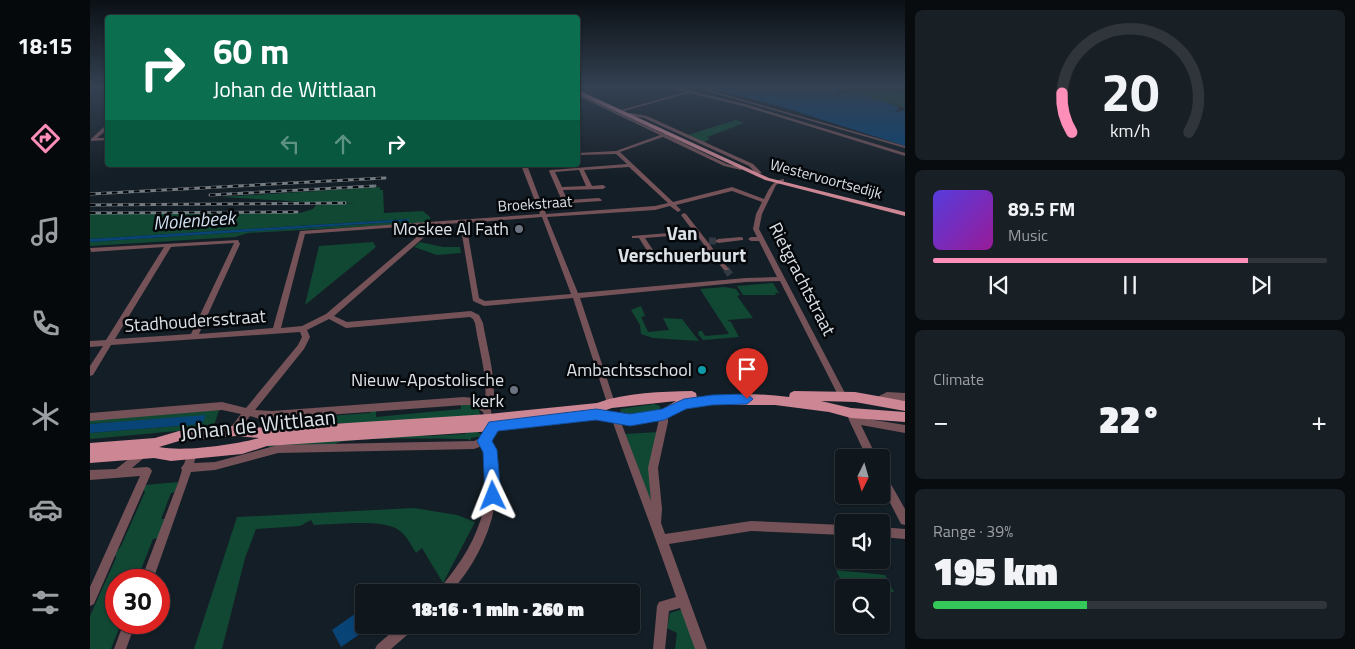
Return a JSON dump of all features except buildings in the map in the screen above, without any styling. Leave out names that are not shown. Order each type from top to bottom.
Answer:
[{"type":"main road","name":"Westervoortsedijk","points":[[628,116],[779,181]]},
{"type":"main road","name":"Westervoortsedijk","points":[[634,116],[741,168],[779,181],[905,213]]},
{"type":"main road","name":"Johan de Wittlaan","points":[[90,457],[144,452],[171,455],[228,450],[267,441],[598,408],[611,403],[658,397],[681,398],[707,394],[747,393],[817,398],[862,398],[905,406]]},
{"type":"main road","points":[[658,397],[667,401],[668,407],[664,415]]},
{"type":"main road","points":[[838,409],[839,397]]},
{"type":"main road","points":[[862,398],[872,407],[873,413],[870,415]]},
{"type":"main road","name":"Johan de Wittlaan","points":[[90,449],[155,443],[194,434],[235,431],[269,433],[490,418],[596,415],[630,420],[664,415],[679,405],[712,400],[775,400],[838,409],[852,416],[905,417]]},
{"type":"main road","points":[[611,403],[615,417]]},
{"type":"main road","points":[[228,450],[237,445],[242,438],[235,431]]},
{"type":"main road","points":[[189,453],[182,447],[188,438],[194,434]]},
{"type":"street","name":"Westervoortsedijk","points":[[641,116],[694,138],[751,165],[759,173]]},
{"type":"street","points":[[780,116],[905,155]]},
{"type":"street","points":[[800,116],[877,138],[905,149]]},
{"type":"street","points":[[105,129],[93,140],[105,139]]},
{"type":"street","points":[[580,154],[617,152],[668,134]]},
{"type":"street","points":[[617,152],[678,210]]},
{"type":"street","points":[[565,202],[552,171],[563,168],[581,169],[631,165]]},
{"type":"street","points":[[525,167],[597,354],[611,403]]},
{"type":"street","points":[[581,169],[590,188]]},
{"type":"street","name":"Rietgrachtstraat","points":[[779,181],[755,223],[761,239],[839,397]]},
{"type":"street","points":[[560,189],[603,187]]},
{"type":"street","name":"Broekstraat","points":[[276,331],[302,232],[655,208],[732,189],[766,202]]},
{"type":"street","points":[[540,204],[599,200]]},
{"type":"street","points":[[590,201],[596,212]]},
{"type":"street","points":[[684,215],[726,270]]},
{"type":"street","points":[[463,221],[476,299],[484,304],[733,279],[782,280]]},
{"type":"street","name":"Stadhoudersstraat","points":[[90,344],[303,328],[329,316],[428,231],[429,223]]},
{"type":"street","points":[[654,256],[638,237],[697,232]]},
{"type":"street","points":[[718,240],[741,239]]},
{"type":"street","points":[[751,239],[761,239]]},
{"type":"street","points":[[92,250],[234,240],[237,244],[194,336]]},
{"type":"street","points":[[90,373],[170,245]]},
{"type":"street","points":[[644,256],[711,251]]},
{"type":"street","points":[[329,316],[346,325],[471,314],[476,317],[479,323],[490,390],[490,418],[484,441],[490,450],[493,496],[487,521],[471,556],[450,584]]},
{"type":"street","points":[[235,431],[305,341],[306,337],[303,328]]},
{"type":"street","points":[[878,401],[888,395],[905,397]]},
{"type":"street","name":"Johan de Wittlaan","points":[[90,417],[222,406],[272,416],[464,400],[474,402],[490,418]]},
{"type":"street","points":[[656,523],[658,512],[653,471],[656,451],[663,428],[664,415]]},
{"type":"street","points":[[852,416],[905,430]]},
{"type":"street","points":[[852,416],[868,449]]},
{"type":"street","points":[[615,417],[648,507],[663,540],[700,649]]},
{"type":"street","name":"Johan de Wittlaan","points":[[186,468],[215,466],[278,449],[474,445],[484,441]]},
{"type":"street","points":[[118,473],[144,452]]},
{"type":"street","points":[[151,569],[183,483],[189,453]]},
{"type":"street","points":[[90,475],[147,471],[90,600]]},
{"type":"street","points":[[890,492],[905,520]]},
{"type":"street","points":[[663,540],[751,526],[835,530]]},
{"type":"street","points":[[890,533],[905,534]]},
{"type":"street","points":[[659,649],[663,606],[683,601]]},
{"type":"street","points":[[120,649],[126,634]]},
{"type":"street","points":[[381,649],[399,634]]},
{"type":"green space","points":[[736,120],[744,123],[707,137],[710,139],[704,142],[688,135]]},
{"type":"green space","points":[[380,187],[380,190],[383,190],[384,213],[423,211],[430,217],[430,221],[426,223],[248,233],[235,237],[90,246],[90,242],[409,221],[408,219],[90,239],[90,214],[300,213],[313,209],[316,205],[356,203],[221,197]]},
{"type":"green space","points":[[373,242],[376,247],[305,305],[319,246]]},
{"type":"green space","points":[[420,242],[443,247],[460,247],[461,253],[437,255],[414,247]]},
{"type":"green space","points":[[773,283],[779,293],[775,293],[776,295],[743,295],[737,286]]},
{"type":"green space","points":[[725,287],[736,289],[740,295],[737,296],[753,318],[727,320],[731,322],[739,337],[703,340],[698,334],[699,331],[702,331],[705,336],[729,334],[700,289]]},
{"type":"green space","points":[[641,306],[645,316],[641,317],[648,332],[669,330],[663,318],[682,319],[699,341],[653,338],[641,334],[640,325],[631,310]]},
{"type":"green space","points":[[461,402],[479,408],[480,417],[366,425],[337,423],[337,420],[313,421],[313,417],[370,413],[370,410],[376,410],[376,417],[461,409]]},
{"type":"green space","points":[[654,404],[660,406],[660,410],[631,414],[621,412],[620,409]]},
{"type":"green space","points":[[219,410],[214,426],[210,428],[90,439],[90,433],[202,424],[205,416],[90,424],[90,420]]},
{"type":"green space","points":[[468,430],[478,432],[482,436],[471,438],[470,441],[468,439],[376,439],[343,441],[335,444],[268,447],[268,444],[412,433],[425,436],[465,434]]},
{"type":"green space","points":[[659,432],[654,510],[625,434]]},
{"type":"green space","points":[[178,482],[175,492],[171,493],[161,519],[165,519],[158,538],[153,539],[141,569],[111,569],[116,558],[115,554],[121,546],[145,492],[143,489],[145,485]]},
{"type":"green space","points":[[414,508],[457,515],[475,522],[443,583],[422,548],[416,553],[405,535],[393,527],[371,523],[314,525],[311,520],[300,526],[256,529],[245,558],[222,649],[194,649],[237,517]]},
{"type":"green space","points":[[836,570],[885,575],[887,579],[840,579]]},
{"type":"green space","points":[[105,583],[105,634],[117,634],[111,649],[90,649],[90,616]]},
{"type":"green space","points":[[680,610],[696,649],[675,649],[677,633],[667,628],[670,613]]},
{"type":"water","points":[[811,116],[905,116],[905,146]]},
{"type":"water","points":[[409,219],[409,221],[90,242],[90,239]]},
{"type":"water","points":[[206,415],[202,424],[90,433],[90,424]]},
{"type":"water","points":[[355,614],[355,634],[360,634],[341,647],[332,630]]},
{"type":"tunnel","points":[[709,241],[718,241]]},
{"type":"tunnel","points":[[726,269],[732,277]]},
{"type":"railway","points":[[90,194],[385,178]]},
{"type":"railway","points":[[210,195],[375,186]]},
{"type":"railway","points":[[90,205],[345,203]]},
{"type":"railway","points":[[90,213],[297,212]]},
{"type":"place","name":"Moskee Al Fath","points":[[519,229]]},
{"type":"place","name":"Ambachtsschool","points":[[702,370]]},
{"type":"place","name":"Nieuw-Apostolische kerk","points":[[514,390]]},
{"type":"district","name":"Van Verschuerbuurt","points":[[682,244]]},
{"type":"route","points":[[493,496],[490,450],[484,441],[488,439],[494,426],[596,415],[630,420],[664,415],[679,405],[684,404],[712,400],[747,399]]},
{"type":"water label","name":"Molenbeek","points":[[194,220]]}]
